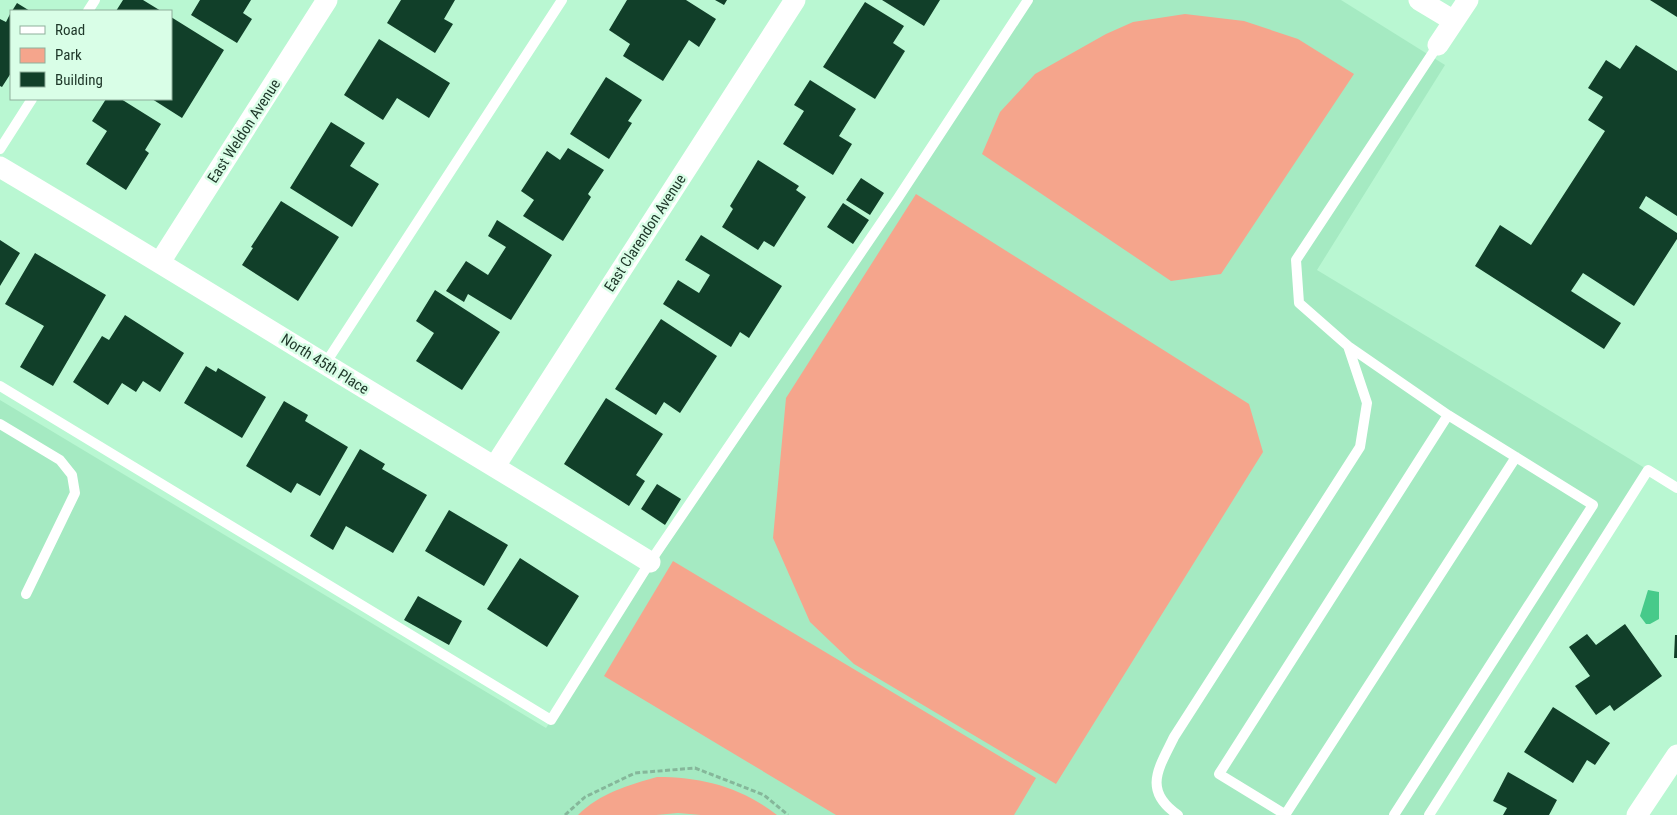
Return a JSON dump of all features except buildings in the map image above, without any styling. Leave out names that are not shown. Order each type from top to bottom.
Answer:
[{"type":"street","name":"East Weldon Avenue","points":[[160,262],[327,0]]},
{"type":"street","name":"East Clarendon Avenue","points":[[495,466],[795,0]]},
{"type":"street","points":[[1420,0],[1454,21]]},
{"type":"street","points":[[1438,46],[1468,0]]},
{"type":"street","name":"North 45th Place","points":[[0,167],[160,262],[650,562]]},
{"type":"street","points":[[1636,815],[1677,755]]},
{"type":"lane","points":[[326,364],[562,0]]},
{"type":"lane","points":[[0,386],[551,720],[650,562],[898,198],[1028,0]]},
{"type":"lane","points":[[1394,815],[1593,505],[1448,415],[1348,346],[1299,303],[1296,260],[1438,46]]},
{"type":"lane","points":[[0,149],[31,100]]},
{"type":"lane","points":[[1178,815],[1166,806],[1158,794],[1157,771],[1174,737],[1360,447],[1367,403],[1348,346]]},
{"type":"lane","points":[[1448,415],[1219,774],[1285,815],[1516,457]]},
{"type":"lane","points":[[0,424],[60,460],[72,475],[75,493],[26,594]]},
{"type":"lane","points":[[1429,815],[1648,470],[1677,488]]},
{"type":"path","points":[[565,815],[585,797],[635,773],[695,768],[764,795],[788,815]]},
{"type":"shaded area","points":[[1028,0],[1341,0],[1445,65],[1317,270],[1648,470],[1429,815],[0,815],[0,400],[546,728]]},
{"type":"shaded area","points":[[1648,590],[1659,592],[1659,619],[1646,624],[1640,616]]},
{"type":"green space","points":[[1185,14],[1244,21],[1298,39],[1354,74],[1221,274],[1171,281],[982,154],[1000,112],[1035,74],[1106,34],[1133,22]]},
{"type":"green space","points":[[916,194],[1249,404],[1263,452],[1056,784],[854,664],[810,622],[773,538],[786,398]]},
{"type":"green space","points":[[673,561],[1036,778],[1014,815],[836,815],[604,676]]},
{"type":"green space","points":[[657,777],[690,779],[720,786],[749,797],[777,815],[701,815],[678,813],[656,815],[578,815],[605,795]]}]
